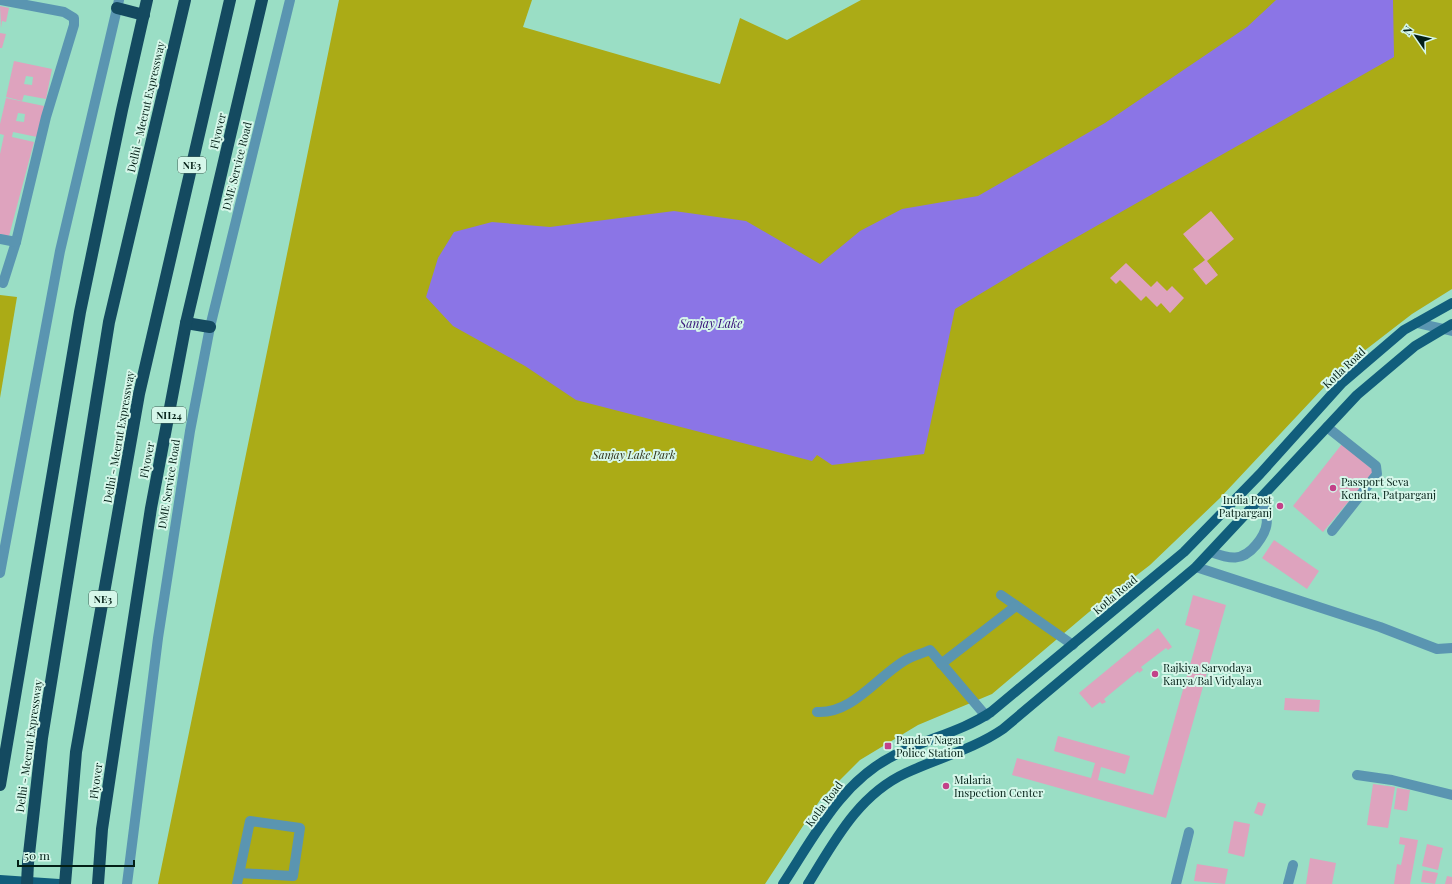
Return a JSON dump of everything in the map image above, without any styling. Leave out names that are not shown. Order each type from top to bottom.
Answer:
[{"type":"highway","points":[[0,785],[80,312],[122,110],[148,0]]},
{"type":"highway","name":"Delhi - Meerut Expressway","points":[[27,884],[42,738],[109,322],[185,0]]},
{"type":"highway","name":"Delhi - Meerut Expressway","points":[[65,884],[76,752],[139,394],[230,0]]},
{"type":"highway","name":"Flyover","points":[[98,879],[108,791],[152,508],[186,323],[262,0]]},
{"type":"highway","points":[[118,4],[144,15]]},
{"type":"highway","points":[[186,323],[210,327]]},
{"type":"main road","name":"Kotla Road","points":[[783,884],[837,803],[867,773],[894,755],[968,726],[986,716],[1184,552],[1260,474],[1342,383],[1404,330],[1452,303]]},
{"type":"main road","points":[[808,884],[844,826],[859,808],[875,793],[904,773],[985,740],[1003,729],[1196,568],[1357,395],[1415,346],[1449,328]]},
{"type":"main road","points":[[0,880],[59,884]]},
{"type":"street","points":[[0,0],[64,12],[74,18],[74,25],[46,117],[16,242],[3,283]]},
{"type":"street","name":"DME Service Road","points":[[127,884],[158,638],[190,430],[210,327],[290,0]]},
{"type":"street","points":[[0,573],[60,251],[118,4]]},
{"type":"street","points":[[0,239],[16,242]]},
{"type":"street","points":[[1417,322],[1449,328]]},
{"type":"street","points":[[1327,427],[1376,466],[1377,474],[1332,531]]},
{"type":"street","points":[[1211,552],[1223,557],[1235,558],[1245,556],[1254,548],[1265,534],[1267,520],[1261,498]]},
{"type":"street","points":[[1196,568],[1380,627],[1437,649],[1452,648]]},
{"type":"street","points":[[1002,595],[1073,645]]},
{"type":"street","points":[[941,664],[1016,606]]},
{"type":"street","points":[[817,712],[828,713],[841,709],[904,661],[930,650],[986,716]]},
{"type":"street","points":[[1357,775],[1392,780],[1452,794]]},
{"type":"street","points":[[237,884],[250,821],[300,828],[293,876],[240,873]]},
{"type":"street","points":[[1176,884],[1189,832]]},
{"type":"street","points":[[1288,884],[1293,865]]},
{"type":"green space","name":"Sanjay Lake Park","points":[[339,0],[532,0],[523,27],[720,84],[740,18],[787,40],[861,0],[1452,0],[1452,289],[1412,314],[1342,368],[1220,498],[1150,565],[1089,612],[992,694],[918,725],[860,760],[820,800],[765,884],[158,884]]},
{"type":"green space","points":[[0,295],[17,297],[0,398]]},
{"type":"water","name":"Sanjay Lake","points":[[1276,0],[1393,0],[1394,57],[1047,254],[955,309],[924,454],[832,465],[817,455],[812,461],[576,400],[525,366],[453,326],[426,297],[438,258],[454,232],[492,222],[550,227],[674,211],[746,221],[820,264],[860,231],[902,209],[978,196],[1105,123],[1247,27]]},
{"type":"building","points":[[0,6],[9,8],[6,22],[2,21],[1,28]]},
{"type":"building","points":[[0,33],[6,34],[2,48],[0,48]]},
{"type":"building","points":[[14,61],[52,69],[46,99],[24,95],[22,101],[6,97]],"holes":[[[26,76],[33,77],[32,85],[24,84]]]},
{"type":"building","points":[[6,98],[44,106],[37,137],[13,132],[12,137],[34,142],[9,236],[0,234],[0,154],[4,135],[0,134],[0,124]],"holes":[[[18,113],[25,114],[24,122],[16,121]]]},
{"type":"building","points":[[1211,211],[1234,239],[1207,261],[1218,275],[1206,285],[1193,269],[1205,260],[1183,234]]},
{"type":"building","points":[[1126,263],[1151,287],[1157,281],[1167,291],[1172,286],[1184,298],[1170,313],[1161,303],[1157,307],[1146,296],[1141,301],[1120,280],[1116,284],[1110,278]]},
{"type":"building","name":"Passport Seva Kendra, Patparganj","points":[[1342,444],[1374,471],[1323,532],[1293,506]]},
{"type":"building","points":[[1274,540],[1319,571],[1307,589],[1262,558]]},
{"type":"building","points":[[1193,595],[1226,605],[1166,818],[1012,775],[1017,758],[1091,778],[1095,763],[1054,751],[1058,736],[1130,756],[1125,774],[1101,767],[1098,780],[1153,795],[1200,630],[1185,625]]},
{"type":"building","points":[[1158,628],[1172,647],[1168,650],[1166,648],[1141,667],[1143,670],[1139,673],[1138,671],[1104,699],[1106,702],[1102,704],[1100,702],[1092,708],[1079,693]]},
{"type":"building","points":[[1285,698],[1320,700],[1319,712],[1284,710]]},
{"type":"building","points":[[1373,784],[1395,787],[1388,828],[1367,825]]},
{"type":"building","points":[[1397,788],[1410,790],[1407,811],[1394,809]]},
{"type":"building","points":[[1258,802],[1266,804],[1262,816],[1254,813]]},
{"type":"building","points":[[1234,821],[1250,824],[1244,857],[1228,853]]},
{"type":"building","points":[[1400,837],[1418,840],[1410,884],[1394,884],[1397,864],[1401,865],[1405,845],[1399,844]]},
{"type":"building","points":[[1427,844],[1443,848],[1438,870],[1422,866]]},
{"type":"building","points":[[1310,858],[1336,863],[1332,884],[1306,884]]},
{"type":"building","points":[[1197,864],[1228,869],[1225,884],[1194,881]]},
{"type":"building","points":[[1423,870],[1438,873],[1435,884],[1421,882]]},
{"type":"building","points":[[1447,876],[1452,877],[1452,884],[1445,884]]},
{"type":"place","name":"Passport Seva Kendra, Patparganj","points":[[1333,488]]},
{"type":"place","name":"India Post Patparganj","points":[[1280,506]]},
{"type":"place","name":"Rajkiya Sarvodaya Kanya/Bal Vidyalaya","points":[[1155,674]]},
{"type":"place","name":"Pandav Nagar Police Station","points":[[888,746]]},
{"type":"place","name":"Malaria Inspection Center","points":[[946,786]]}]
